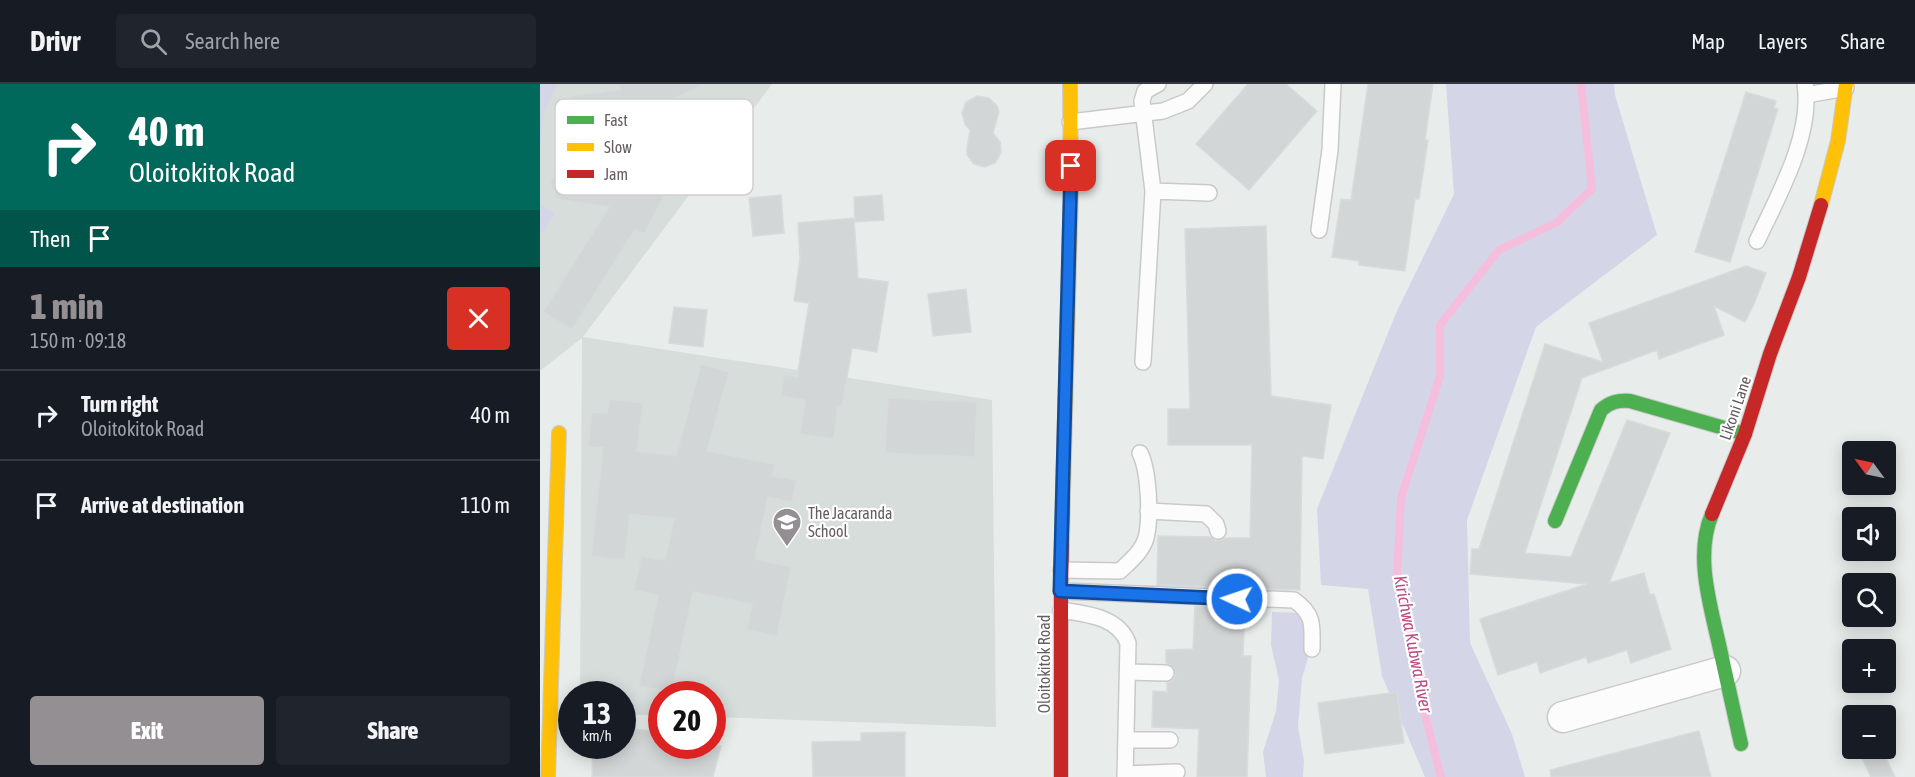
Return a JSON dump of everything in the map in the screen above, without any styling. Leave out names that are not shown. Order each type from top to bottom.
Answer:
[{"type":"street","name":"Oloitokitok Road","points":[[1061,777],[1060,591],[1071,188],[1070,84]]},
{"type":"street","name":"Likoni Lane","points":[[1741,744],[1708,594],[1704,553],[1709,521],[1745,434],[1770,354],[1799,277],[1823,200],[1838,141],[1846,86]]},
{"type":"street","points":[[1555,521],[1601,410],[1610,402],[1618,399],[1629,401],[1745,434]]},
{"type":"street","points":[[548,777],[559,433]]},
{"type":"street","points":[[1563,717],[1725,671]]},
{"type":"lane","points":[[1143,362],[1153,191],[1142,101],[1145,91],[1158,84]]},
{"type":"lane","points":[[1070,122],[1163,111],[1188,101],[1205,84]]},
{"type":"lane","points":[[1319,230],[1330,150],[1333,84]]},
{"type":"lane","points":[[1757,242],[1785,181],[1802,132],[1806,89],[1846,86]]},
{"type":"lane","points":[[1153,191],[1209,193]]},
{"type":"lane","points":[[1061,570],[1120,571],[1137,555],[1146,538],[1148,512],[1148,485],[1145,463],[1140,453]]},
{"type":"lane","points":[[1148,512],[1206,514],[1216,524],[1218,531]]},
{"type":"lane","points":[[1060,591],[1294,600],[1304,607],[1312,619],[1312,649]]},
{"type":"lane","points":[[1061,610],[1094,616],[1117,627],[1126,636],[1128,672],[1125,775],[1177,772]]},
{"type":"lane","points":[[1128,672],[1166,673]]},
{"type":"lane","points":[[1126,740],[1170,740]]},
{"type":"shaded area","name":"The Jacaranda School","points":[[540,84],[772,84],[753,109],[753,99],[555,99],[555,195],[689,195],[583,337],[992,400],[996,727],[726,717],[726,681],[648,681],[648,715],[636,715],[636,681],[580,681],[582,338],[540,371]]},
{"type":"shaded area","points":[[540,84],[557,84],[544,111],[540,150]]},
{"type":"shaded area","points":[[1446,84],[1614,84],[1615,95],[1657,235],[1536,327],[1467,520],[1470,643],[1512,734],[1525,777],[1425,777],[1382,676],[1368,589],[1321,585],[1317,509],[1396,313],[1454,194]]},
{"type":"shaded area","points":[[540,204],[555,214],[540,235]]},
{"type":"shaded area","points":[[1272,612],[1304,613],[1314,638],[1302,678],[1298,726],[1304,761],[1303,777],[1266,777],[1263,752],[1276,711],[1279,680],[1271,645]]},
{"type":"building","points":[[618,84],[704,84],[673,99],[570,99],[570,96],[621,90]]},
{"type":"building","points":[[1248,84],[1286,84],[1317,111],[1249,190],[1196,144]]},
{"type":"building","points":[[1368,84],[1433,84],[1425,140],[1428,140],[1419,199],[1415,199],[1405,271],[1359,265],[1359,261],[1332,257],[1341,199],[1351,200]]},
{"type":"building","points":[[1746,92],[1776,101],[1774,108],[1778,109],[1730,262],[1695,252]]},
{"type":"building","points":[[977,96],[989,98],[997,106],[999,112],[993,133],[1000,142],[1001,153],[995,163],[985,167],[974,164],[967,155],[970,130],[965,124],[962,113],[966,102]]},
{"type":"building","points":[[555,175],[555,194],[550,181]]},
{"type":"building","points":[[555,195],[664,195],[644,234],[635,229],[572,330],[543,312],[609,207],[557,199]]},
{"type":"building","points":[[781,195],[784,233],[753,236],[749,198]]},
{"type":"building","points":[[882,195],[884,220],[855,222],[854,197]]},
{"type":"building","points":[[854,218],[858,278],[888,282],[877,352],[852,348],[842,407],[838,407],[834,439],[800,434],[805,400],[781,396],[784,375],[797,377],[809,303],[794,301],[800,259],[798,223]]},
{"type":"building","points":[[1266,226],[1271,396],[1331,405],[1323,459],[1302,456],[1300,590],[1157,585],[1158,536],[1211,537],[1216,541],[1225,538],[1250,538],[1252,445],[1168,445],[1168,409],[1190,409],[1185,229]]},
{"type":"building","points":[[1746,266],[1766,273],[1745,322],[1714,306],[1724,335],[1659,359],[1657,350],[1582,378],[1525,553],[1571,557],[1627,420],[1670,433],[1609,583],[1644,573],[1650,595],[1654,594],[1671,649],[1631,663],[1627,650],[1588,663],[1586,657],[1540,673],[1537,662],[1498,675],[1480,619],[1587,584],[1470,574],[1472,549],[1479,549],[1545,344],[1603,362],[1589,323]]},
{"type":"building","points":[[966,289],[971,332],[933,336],[928,294]]},
{"type":"building","points":[[674,307],[707,310],[703,347],[669,343]]},
{"type":"building","points":[[701,364],[729,372],[707,451],[775,464],[772,476],[797,480],[792,502],[768,497],[755,559],[791,567],[777,636],[747,630],[752,604],[693,592],[674,681],[648,681],[648,688],[639,686],[658,595],[634,590],[641,556],[665,560],[674,519],[630,514],[625,560],[591,556],[603,448],[588,447],[592,412],[607,413],[609,399],[643,403],[637,451],[676,456]]},
{"type":"building","points":[[888,398],[977,402],[975,457],[885,453]]},
{"type":"building","points":[[1195,606],[1245,608],[1243,656],[1251,656],[1247,777],[1197,777],[1199,729],[1152,727],[1153,691],[1167,692],[1167,683],[1174,679],[1176,674],[1174,668],[1166,663],[1166,650],[1193,649]]},
{"type":"building","points":[[1397,692],[1404,743],[1325,754],[1318,703]]},
{"type":"building","points":[[636,729],[648,731],[648,759],[718,759],[713,777],[592,777],[593,759],[636,759]]},
{"type":"building","points":[[1699,731],[1711,777],[1551,777],[1550,770]]},
{"type":"building","points":[[905,732],[905,777],[813,777],[812,742],[861,741],[861,733]]},
{"type":"building","points":[[1862,759],[1886,759],[1895,777],[1871,777]]},
{"type":"waterway","name":"Kirichwa Kubwa River","points":[[1441,777],[1421,699],[1397,576],[1401,498],[1440,376],[1440,325],[1499,250],[1556,223],[1592,189],[1581,84]]},
{"type":"traffic: fast","points":[[1555,521],[1601,410],[1611,403],[1630,401],[1745,434]]},
{"type":"traffic: fast","points":[[1712,514],[1704,547],[1706,582],[1741,744]]},
{"type":"traffic: slow","points":[[1063,492],[1071,188],[1070,84]]},
{"type":"traffic: slow","points":[[1821,205],[1838,141],[1846,84]]},
{"type":"traffic: slow","points":[[548,777],[559,433]]},
{"type":"traffic: jam","points":[[1712,514],[1745,434],[1821,205]]},
{"type":"traffic: jam","points":[[1061,777],[1063,492]]},
{"type":"place","name":"The Jacaranda School","points":[[787,548]]},
{"type":"route","points":[[1071,166],[1060,591],[1237,599]]}]
